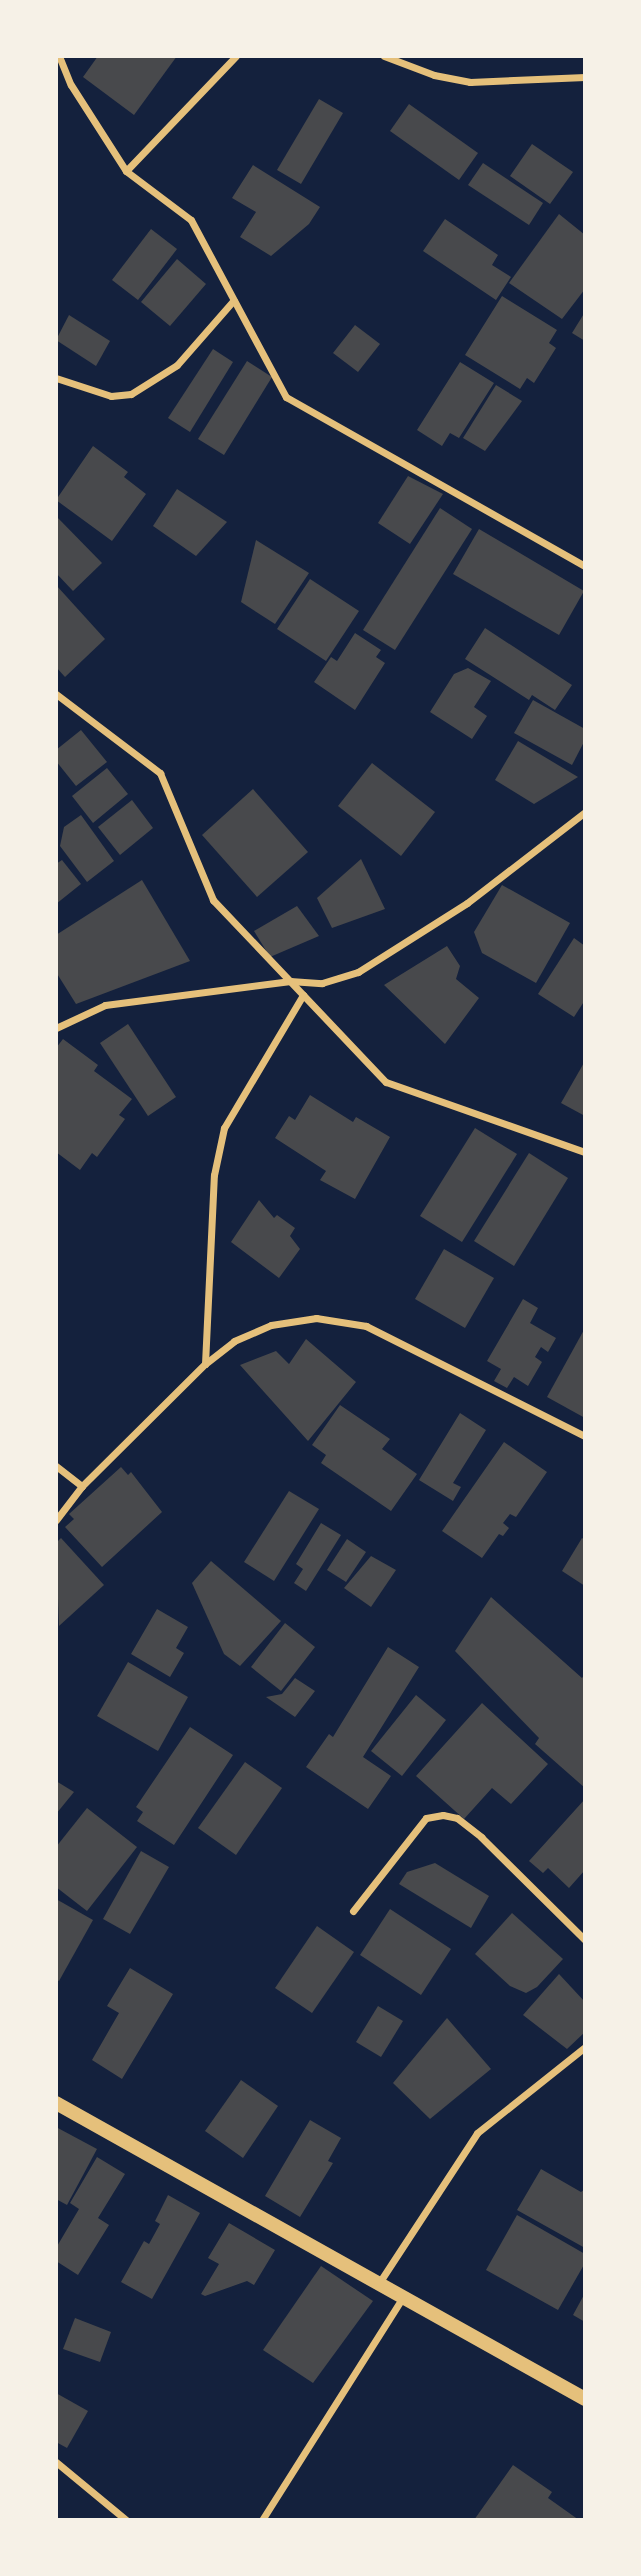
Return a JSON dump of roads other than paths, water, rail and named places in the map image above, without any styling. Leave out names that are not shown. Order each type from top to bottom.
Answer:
[{"type":"main road","points":[[56,2103],[585,2399]]},
{"type":"street","points":[[59,56],[71,85],[126,171],[191,220],[286,397],[585,566]]},
{"type":"street","points":[[126,171],[236,56]]},
{"type":"street","points":[[384,56],[434,75],[470,82],[585,77]]},
{"type":"street","points":[[56,378],[111,396],[131,394],[177,365],[234,300]]},
{"type":"street","points":[[56,694],[160,773],[213,900],[386,1082],[585,1152]]},
{"type":"street","points":[[56,1028],[105,1005],[290,981],[322,983],[358,972],[467,903],[585,812]]},
{"type":"street","points":[[205,1364],[214,1175],[224,1128],[303,995]]},
{"type":"street","points":[[56,1520],[82,1486],[205,1364],[234,1340],[271,1325],[316,1318],[366,1326],[585,1436]]},
{"type":"street","points":[[56,1466],[82,1486]]},
{"type":"street","points":[[353,1911],[426,1818],[443,1815],[457,1818],[481,1837],[585,1940]]},
{"type":"street","points":[[379,2284],[477,2133],[585,2047]]},
{"type":"street","points":[[262,2520],[403,2297]]},
{"type":"street","points":[[56,2462],[126,2520]]}]
